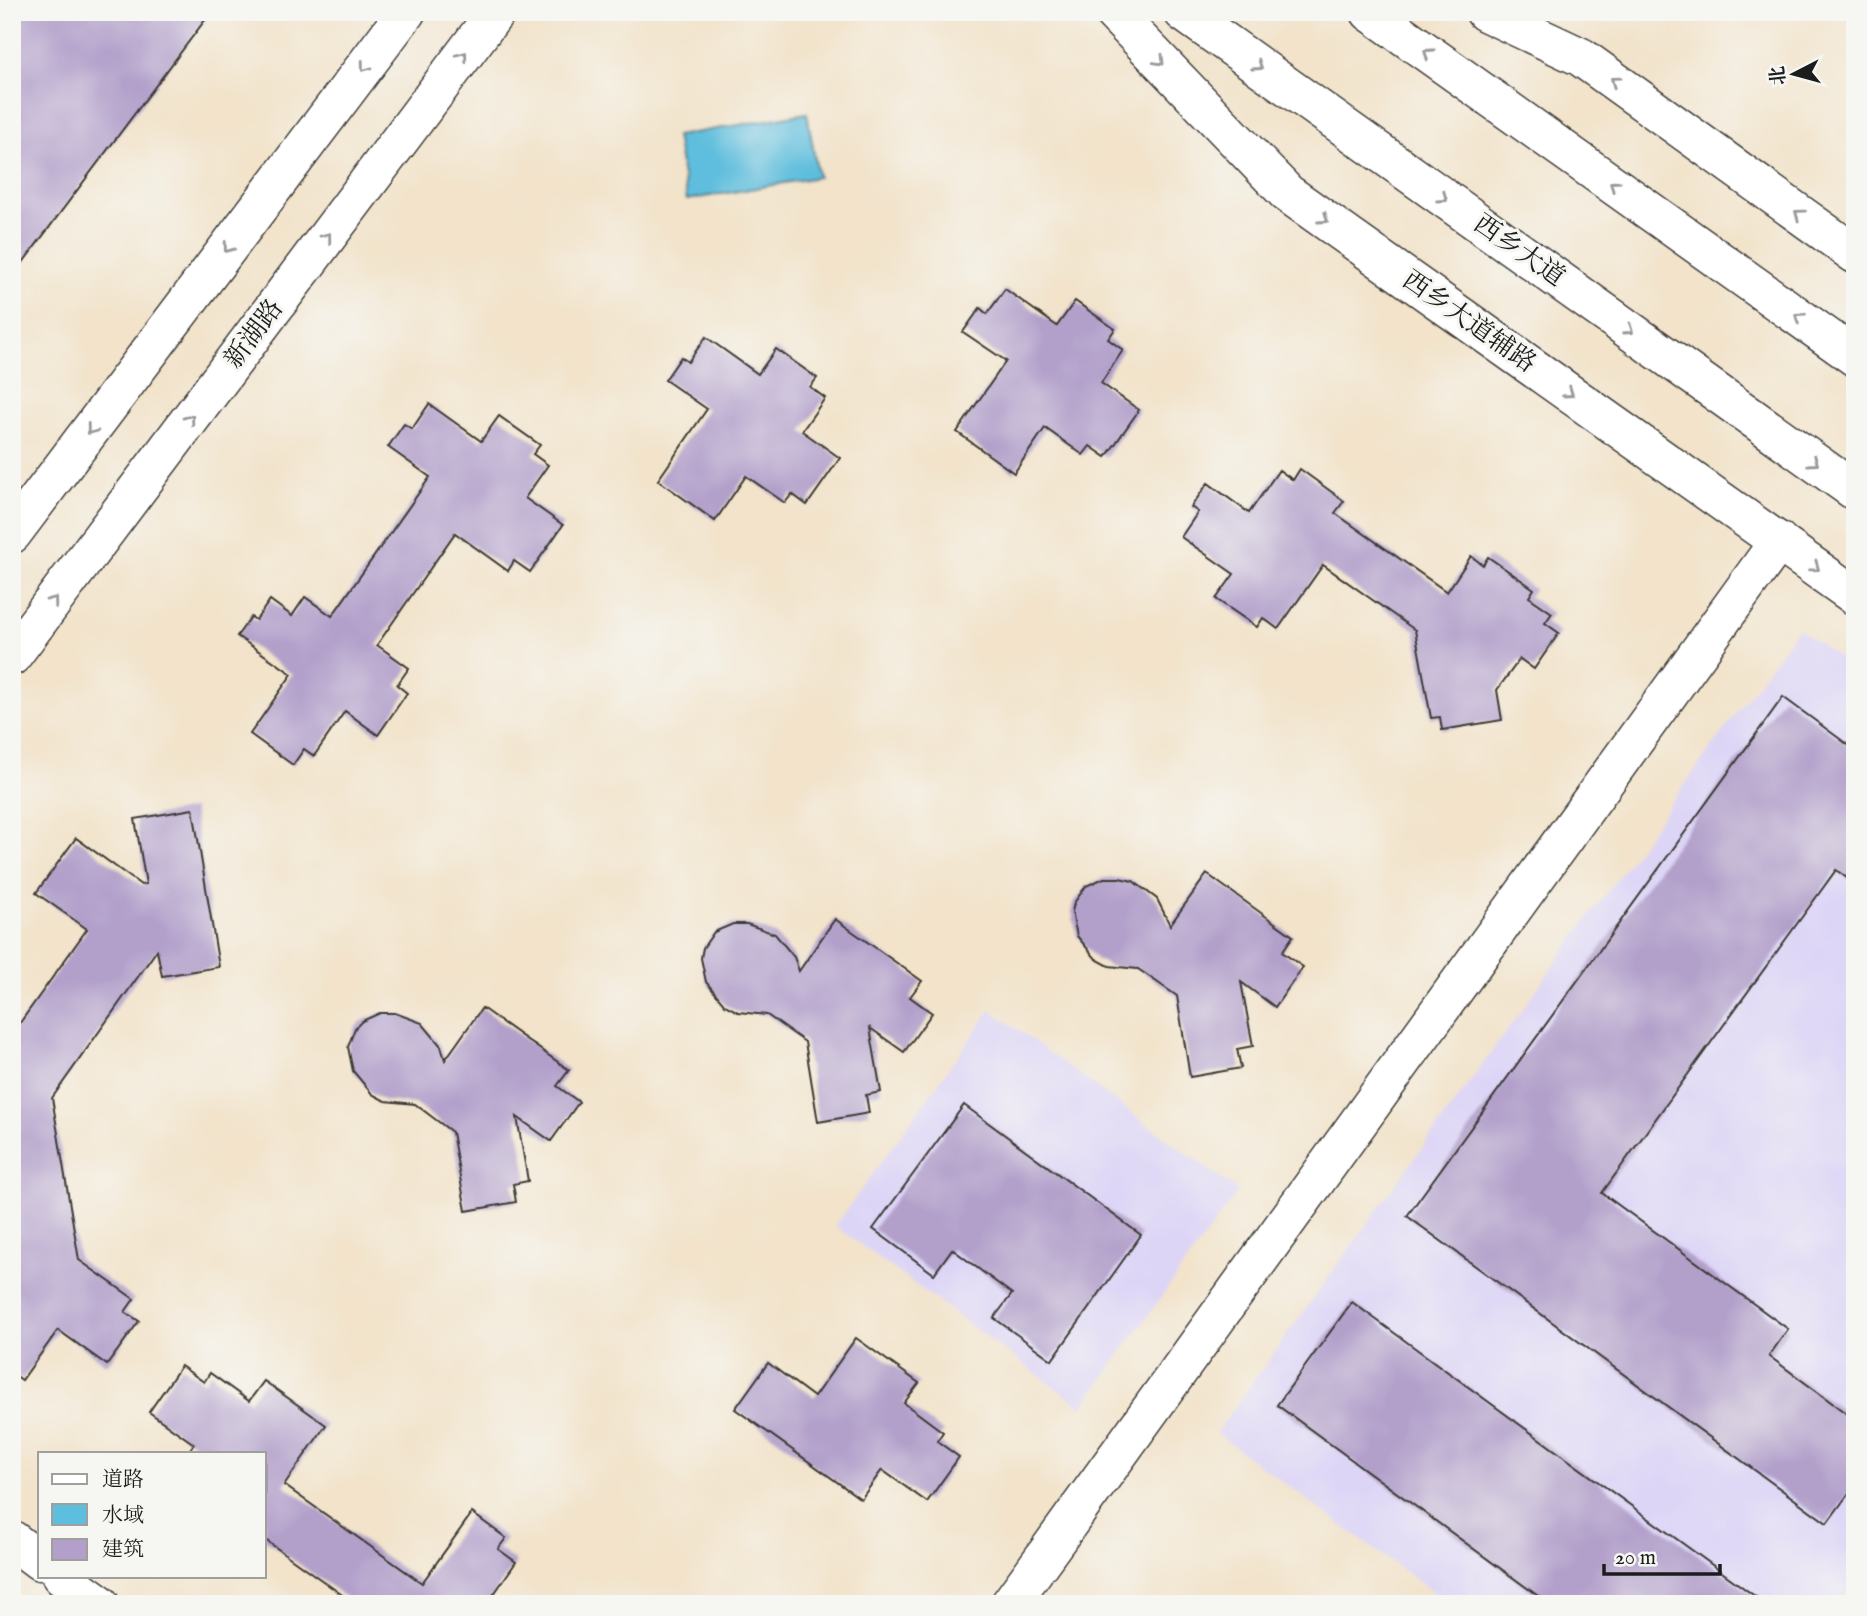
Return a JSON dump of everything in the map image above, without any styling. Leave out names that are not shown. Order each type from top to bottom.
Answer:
[{"type":"main road","points":[[12,534],[406,12]]},
{"type":"main road","name":"新湖路","points":[[12,656],[496,12]]},
{"type":"main road","name":"西乡大道辅路","points":[[1113,12],[1287,193],[1855,596]]},
{"type":"main road","name":"西乡大道","points":[[1182,12],[1855,491]]},
{"type":"main road","points":[[1370,12],[1855,357]]},
{"type":"main road","points":[[1485,12],[1581,57],[1855,254]]},
{"type":"main road","points":[[1010,1604],[1779,541]]},
{"type":"main road","points":[[12,1541],[38,1560]]},
{"type":"main road","points":[[64,1578],[100,1604]]},
{"type":"shaded area","points":[[1798,628],[1855,669],[1855,1604],[1449,1604],[1216,1433]]},
{"type":"shaded area","points":[[991,1010],[1238,1191],[1082,1407],[835,1226]]},
{"type":"water","points":[[807,113],[818,177],[687,200],[676,136]]},
{"type":"building","points":[[12,12],[211,12],[12,277]]},
{"type":"building","points":[[1005,289],[1057,326],[1075,301],[1115,329],[1108,339],[1123,350],[1101,383],[1139,410],[1106,457],[1090,446],[1083,455],[1045,428],[1014,473],[957,432],[1006,361],[963,332],[980,308],[987,314]]},
{"type":"building","points":[[706,337],[758,374],[776,349],[817,378],[810,387],[825,398],[802,431],[840,458],[807,505],[792,494],[785,503],[746,476],[715,521],[658,480],[707,409],[665,380],[681,357],[688,362]]},
{"type":"building","points":[[429,404],[481,441],[499,416],[540,445],[533,454],[548,465],[525,498],[563,525],[530,572],[514,561],[508,571],[455,533],[377,645],[409,668],[397,685],[407,693],[378,735],[345,711],[314,756],[304,749],[293,765],[250,734],[292,674],[237,636],[251,617],[256,620],[270,600],[292,616],[305,597],[332,616],[430,477],[388,447],[404,424],[412,429]]},
{"type":"building","points":[[1300,469],[1344,501],[1335,513],[1447,592],[1471,556],[1483,565],[1488,557],[1534,589],[1529,597],[1552,613],[1545,623],[1559,633],[1534,669],[1520,659],[1497,690],[1502,720],[1442,730],[1440,717],[1431,718],[1415,630],[1323,565],[1278,629],[1263,618],[1257,627],[1216,599],[1234,574],[1181,537],[1198,512],[1191,507],[1208,483],[1249,513],[1279,470],[1293,480]]},
{"type":"building","points":[[1783,697],[1855,750],[1855,884],[1836,870],[1602,1193],[1788,1329],[1769,1356],[1855,1420],[1855,1485],[1827,1523],[1407,1216]]},
{"type":"building","points":[[193,809],[219,967],[162,976],[157,950],[52,1098],[79,1260],[134,1299],[125,1312],[139,1321],[107,1365],[58,1330],[22,1380],[12,1373],[12,1034],[87,929],[36,893],[76,838],[141,885],[146,884],[135,819]]},
{"type":"building","points":[[1207,874],[1293,936],[1282,952],[1303,967],[1275,1007],[1241,982],[1253,1046],[1237,1049],[1241,1068],[1190,1077],[1177,996],[1138,969],[1109,966],[1096,959],[1077,936],[1072,912],[1074,903],[1086,886],[1104,878],[1119,878],[1133,881],[1157,899],[1170,925]]},
{"type":"building","points":[[835,919],[922,981],[910,997],[932,1013],[904,1052],[870,1028],[881,1092],[866,1095],[869,1113],[818,1122],[805,1042],[767,1015],[738,1012],[725,1005],[706,982],[701,958],[703,948],[714,932],[733,924],[747,924],[775,934],[794,957],[799,971]]},
{"type":"building","points":[[482,1008],[569,1070],[557,1086],[579,1102],[551,1141],[517,1117],[528,1181],[513,1184],[516,1202],[466,1211],[452,1132],[415,1104],[385,1101],[372,1094],[353,1071],[348,1047],[355,1028],[362,1021],[380,1013],[395,1013],[422,1023],[441,1046],[445,1060]]},
{"type":"building","points":[[964,1105],[1141,1235],[1052,1360],[994,1318],[1012,1294],[952,1249],[934,1274],[873,1229]]},
{"type":"building","points":[[1352,1302],[1756,1597],[1751,1604],[1549,1604],[1277,1405]]},
{"type":"building","points":[[856,1338],[919,1383],[904,1403],[943,1432],[937,1441],[959,1457],[927,1502],[882,1470],[861,1499],[735,1409],[768,1363],[814,1397]]},
{"type":"building","points":[[181,1366],[204,1382],[210,1373],[249,1401],[264,1381],[326,1425],[284,1485],[422,1583],[472,1513],[506,1538],[498,1549],[516,1562],[487,1604],[355,1604],[266,1540],[266,1452],[188,1452],[194,1444],[149,1412]]}]
